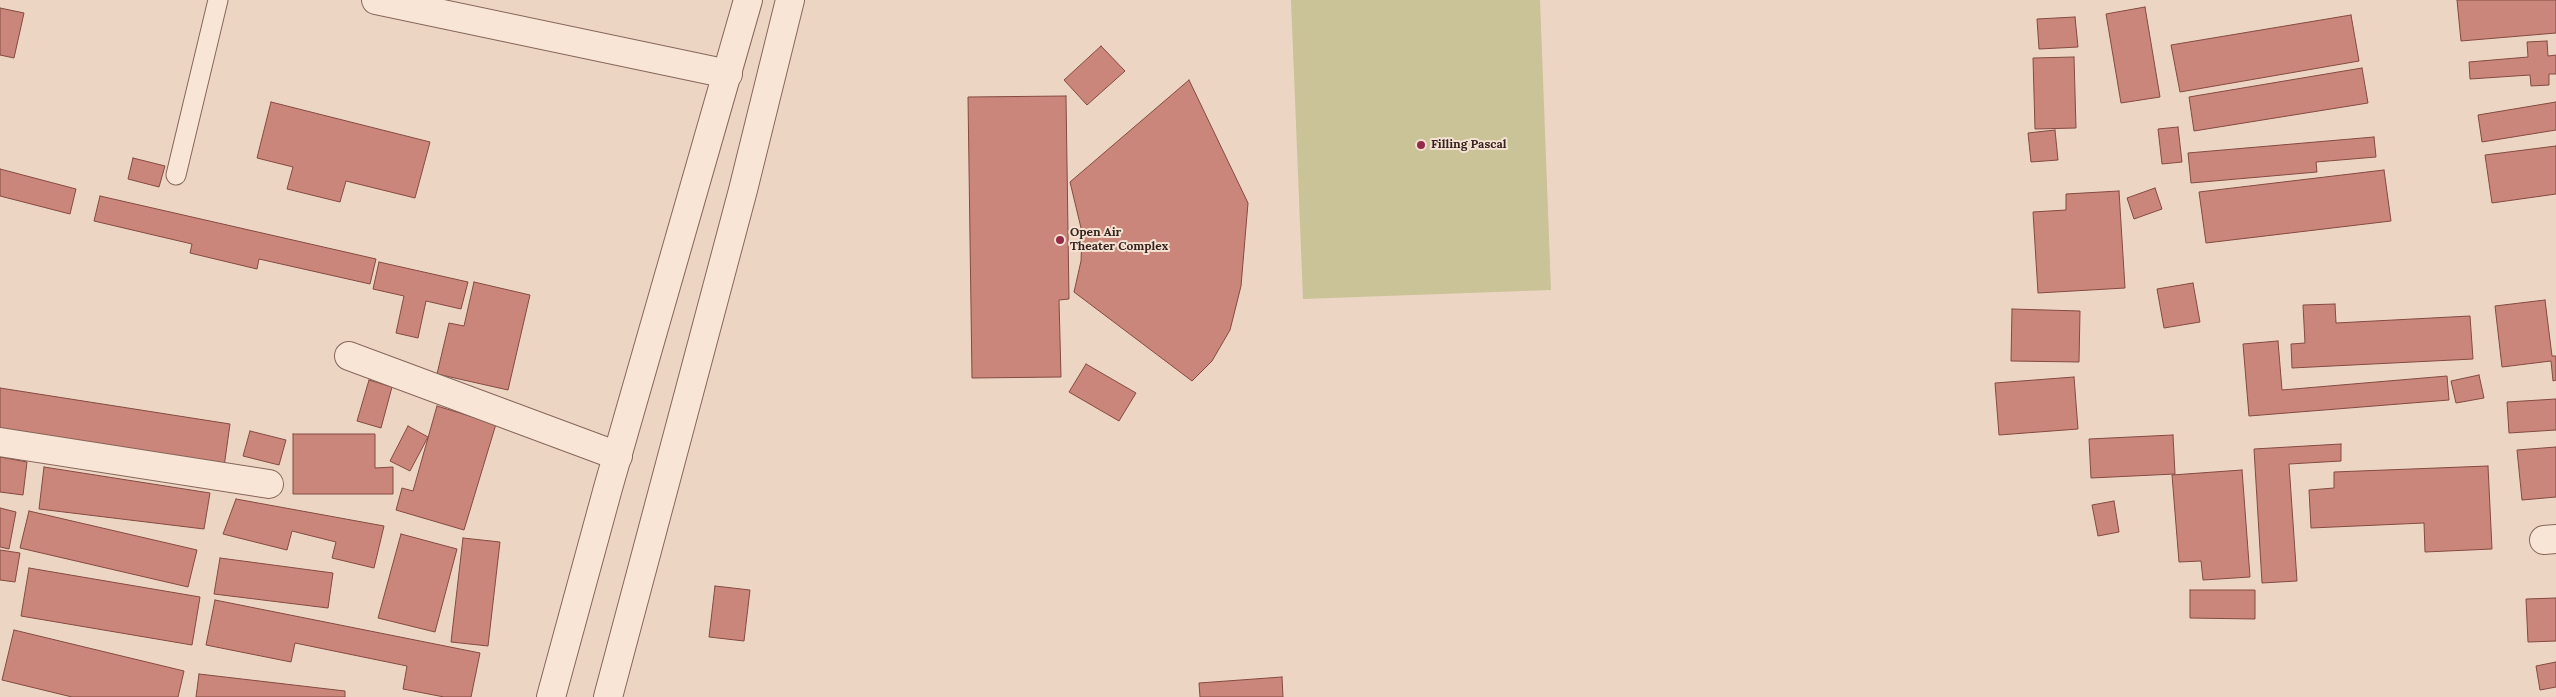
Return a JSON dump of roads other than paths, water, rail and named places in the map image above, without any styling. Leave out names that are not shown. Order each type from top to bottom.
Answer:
[{"type":"street","points":[[376,0],[728,74]]},
{"type":"street","points":[[551,697],[748,0]]},
{"type":"street","points":[[608,697],[743,190],[790,0]]},
{"type":"street","points":[[349,356],[618,456]]},
{"type":"street","points":[[0,442],[269,484]]},
{"type":"lane","points":[[176,174],[218,0]]},
{"type":"place","name":"Filling Pascal","points":[[1421,145]]},
{"type":"place","name":"Open Air Theater Complex","points":[[1060,240]]}]
